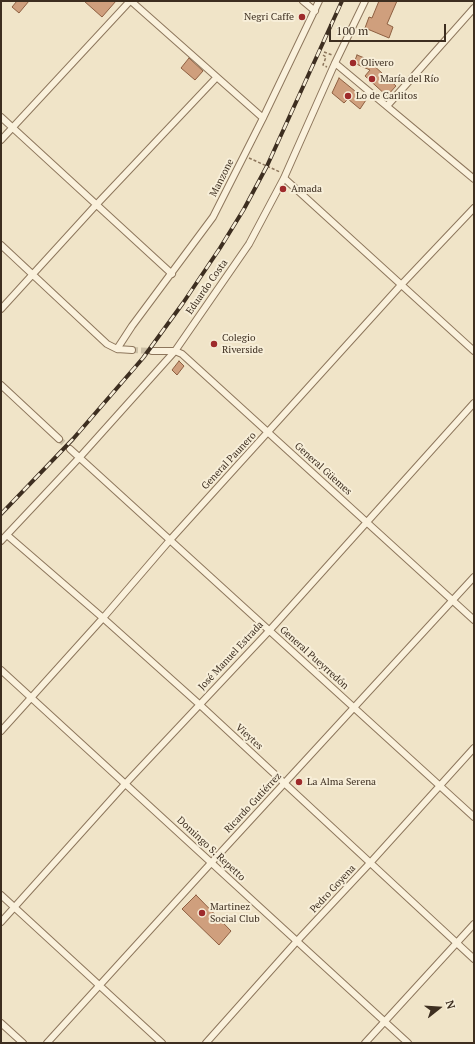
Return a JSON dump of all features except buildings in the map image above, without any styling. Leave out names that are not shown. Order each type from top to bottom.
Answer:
[{"type":"street","points":[[1,140],[130,1],[263,118]]},
{"type":"street","points":[[303,1],[315,11]]},
{"type":"street","name":"Manzone","points":[[117,349],[132,326],[213,217],[263,118],[319,1]]},
{"type":"street","name":"Eduardo Costa","points":[[1,541],[80,458],[175,351],[249,244],[285,176],[335,63],[365,1]]},
{"type":"street","points":[[387,106],[474,8]]},
{"type":"street","points":[[335,63],[474,179]]},
{"type":"street","points":[[1,309],[96,205],[216,78]]},
{"type":"street","points":[[1,117],[172,274]]},
{"type":"street","points":[[285,176],[474,352]]},
{"type":"street","name":"General Paunero","points":[[1,731],[103,618],[170,540],[401,285],[474,208]]},
{"type":"street","points":[[1,245],[107,344],[117,349],[132,350]]},
{"type":"street","points":[[152,351],[175,351]]},
{"type":"street","name":"General Güemes","points":[[175,351],[182,354],[474,620]]},
{"type":"street","points":[[1,385],[59,439]]},
{"type":"street","name":"José Manuel Estrada","points":[[1,922],[126,783],[269,631],[474,403]]},
{"type":"street","name":"General Pueyrredón","points":[[70,449],[474,817]]},
{"type":"street","name":"Vieytes","points":[[7,534],[199,704],[474,959]]},
{"type":"street","name":"Ricardo Gutiérrez","points":[[47,1043],[100,987],[211,863],[474,577]]},
{"type":"street","name":"Domingo S. Repetto","points":[[1,670],[408,1043]]},
{"type":"street","name":"Pedro Goyena","points":[[206,1043],[474,748]]},
{"type":"street","points":[[1,895],[162,1043]]},
{"type":"street","points":[[365,1043],[474,924]]},
{"type":"street","points":[[1,1023],[23,1043]]},
{"type":"path","points":[[324,52],[330,54]]},
{"type":"path","points":[[322,65],[326,57],[323,56]]},
{"type":"path","points":[[244,156],[285,176]]},
{"type":"tunnel","points":[[132,350],[152,351]]},
{"type":"tunnel","points":[[59,439],[70,449]]},
{"type":"railway","points":[[1,514],[73,439],[143,358],[183,303],[220,248],[244,209],[267,166],[342,1]]},
{"type":"place","name":"Negri Caffe","points":[[302,17]]},
{"type":"place","name":"Olivero","points":[[353,63]]},
{"type":"place","name":"María del Río","points":[[372,79]]},
{"type":"place","name":"Lo de Carlitos","points":[[348,96]]},
{"type":"place","name":"Amada","points":[[283,189]]},
{"type":"place","name":"Colegio Riverside","points":[[214,344]]},
{"type":"place","name":"La Alma Serena","points":[[299,782]]},
{"type":"place","name":"Martinez Social Club","points":[[202,913]]}]
